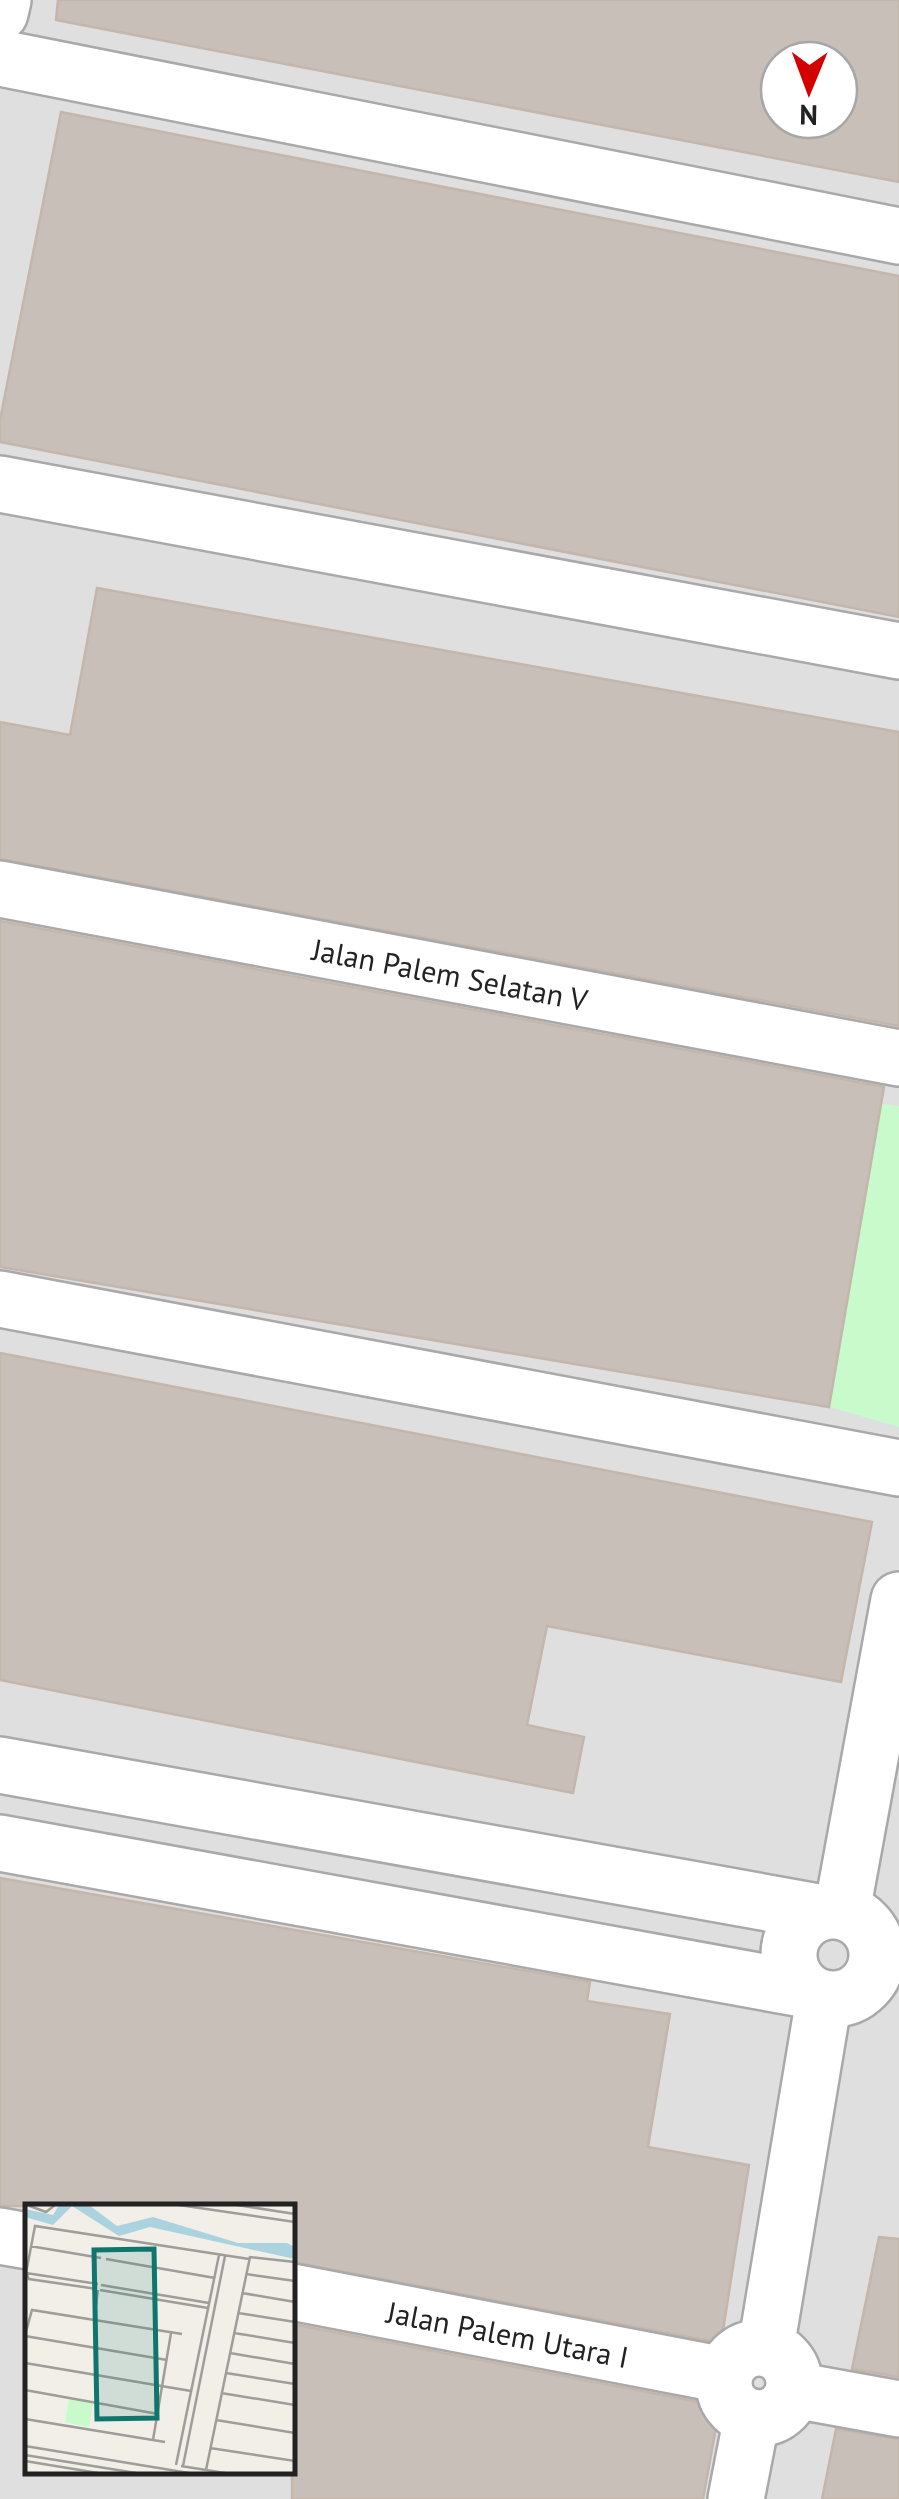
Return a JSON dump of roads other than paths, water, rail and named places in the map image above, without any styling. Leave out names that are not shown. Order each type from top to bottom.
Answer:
[{"type":"street","points":[[0,13],[2,0]]},
{"type":"street","points":[[0,58],[899,236]]},
{"type":"street","points":[[0,484],[899,651]]},
{"type":"street","name":"Jalan Palem Selatan V","points":[[0,889],[899,1058]]},
{"type":"street","points":[[0,1300],[899,1468]]},
{"type":"street","points":[[856,1918],[899,1600]]},
{"type":"street","points":[[0,1765],[856,1918],[876,1941],[877,1965],[866,1985],[824,1995],[790,1970],[788,1946],[798,1925],[856,1918]]},
{"type":"street","points":[[0,1843],[899,2007]]},
{"type":"street","points":[[736,2499],[824,1995]]},
{"type":"street","points":[[0,2236],[25,2240]]},
{"type":"street","name":"Jalan Palem Utara I","points":[[295,2293],[899,2409]]}]
